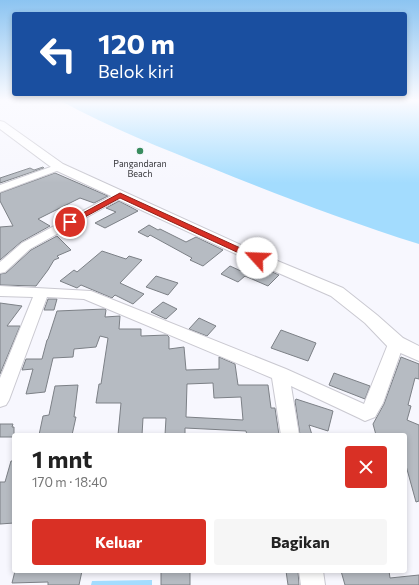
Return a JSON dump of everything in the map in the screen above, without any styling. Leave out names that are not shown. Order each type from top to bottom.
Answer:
[{"type":"street","points":[[6,128],[58,167],[257,258],[337,292],[371,319],[396,343],[419,354]]},
{"type":"street","points":[[0,189],[58,167]]},
{"type":"street","points":[[0,270],[26,246],[120,195]]},
{"type":"street","points":[[0,291],[86,294],[280,374],[365,413],[374,403],[396,343]]},
{"type":"street","points":[[0,400],[42,292]]},
{"type":"street","points":[[280,374],[290,433]]},
{"type":"street","points":[[311,573],[313,585]]},
{"type":"water","points":[[117,128],[419,128],[419,244],[290,199]]},
{"type":"water","points":[[152,580],[152,585],[91,585],[92,581]]},
{"type":"building","points":[[30,168],[34,170],[44,168],[0,183],[0,178]]},
{"type":"building","points":[[55,173],[108,196],[94,203],[80,198],[38,219],[50,226],[21,242],[0,260],[0,227],[13,226],[0,201],[0,193]]},
{"type":"building","points":[[119,201],[138,211],[105,228],[95,223],[116,212],[106,208]]},
{"type":"building","points":[[149,225],[186,242],[196,237],[223,250],[203,266],[190,260],[192,258],[150,235],[148,237],[138,232]]},
{"type":"building","points":[[57,236],[71,250],[57,256],[59,258],[54,260],[36,286],[0,285],[0,274],[6,273],[31,250]]},
{"type":"building","points":[[102,251],[126,259],[129,256],[142,260],[120,283],[144,294],[133,304],[115,295],[112,298],[81,285],[77,288],[60,281],[74,270],[77,272]]},
{"type":"building","points":[[250,262],[279,275],[268,286],[245,276],[238,282],[221,274],[230,266],[241,271]]},
{"type":"building","points":[[156,276],[178,283],[168,295],[146,287]]},
{"type":"building","points":[[48,299],[57,299],[54,310],[44,310]]},
{"type":"building","points":[[163,302],[177,309],[166,319],[151,312]]},
{"type":"building","points":[[0,303],[22,306],[7,326],[20,326],[0,374]]},
{"type":"building","points":[[105,309],[105,317],[120,316],[119,329],[141,329],[141,336],[167,335],[169,337],[169,349],[184,347],[186,370],[219,369],[219,357],[235,364],[238,385],[268,385],[271,408],[275,408],[279,433],[246,433],[246,431],[185,428],[185,433],[165,433],[166,418],[143,418],[142,433],[118,433],[121,403],[96,403],[99,384],[101,384],[108,338],[100,336],[96,347],[74,349],[73,357],[53,358],[45,392],[26,394],[33,369],[22,370],[26,359],[42,359],[57,311]],"holes":[[[213,383],[214,398],[241,397],[243,420],[186,417],[187,384]]]},
{"type":"building","points":[[199,318],[216,326],[207,336],[189,329]]},
{"type":"building","points":[[281,330],[316,343],[308,361],[271,348]]},
{"type":"building","points":[[401,357],[419,364],[419,379],[415,378],[408,405],[411,406],[407,420],[419,425],[419,501],[416,502],[407,469],[407,433],[375,433],[373,424],[384,404]]},
{"type":"building","points":[[334,373],[370,386],[365,399],[329,385]]},
{"type":"building","points":[[78,385],[74,417],[76,417],[72,433],[39,433],[43,416],[49,415],[55,386]]},
{"type":"building","points":[[296,399],[333,411],[328,431],[309,425],[311,433],[300,433],[295,401]]},
{"type":"building","points":[[0,424],[13,424],[12,427],[14,427],[14,433],[12,433],[12,437],[0,437]]},
{"type":"building","points":[[12,461],[12,523],[0,524],[0,482],[5,482]]},
{"type":"building","points":[[14,573],[82,573],[79,585],[48,585],[48,582],[12,583]]},
{"type":"building","points":[[161,573],[190,573],[190,585],[161,585]]},
{"type":"building","points":[[286,573],[298,573],[299,585],[288,585]]},
{"type":"building","points":[[342,573],[389,573],[390,578],[419,575],[419,585],[345,585]]},
{"type":"place","name":"Pangandaran Beach","points":[[140,151]]},
{"type":"route","points":[[70,222],[120,195],[257,258]]}]
